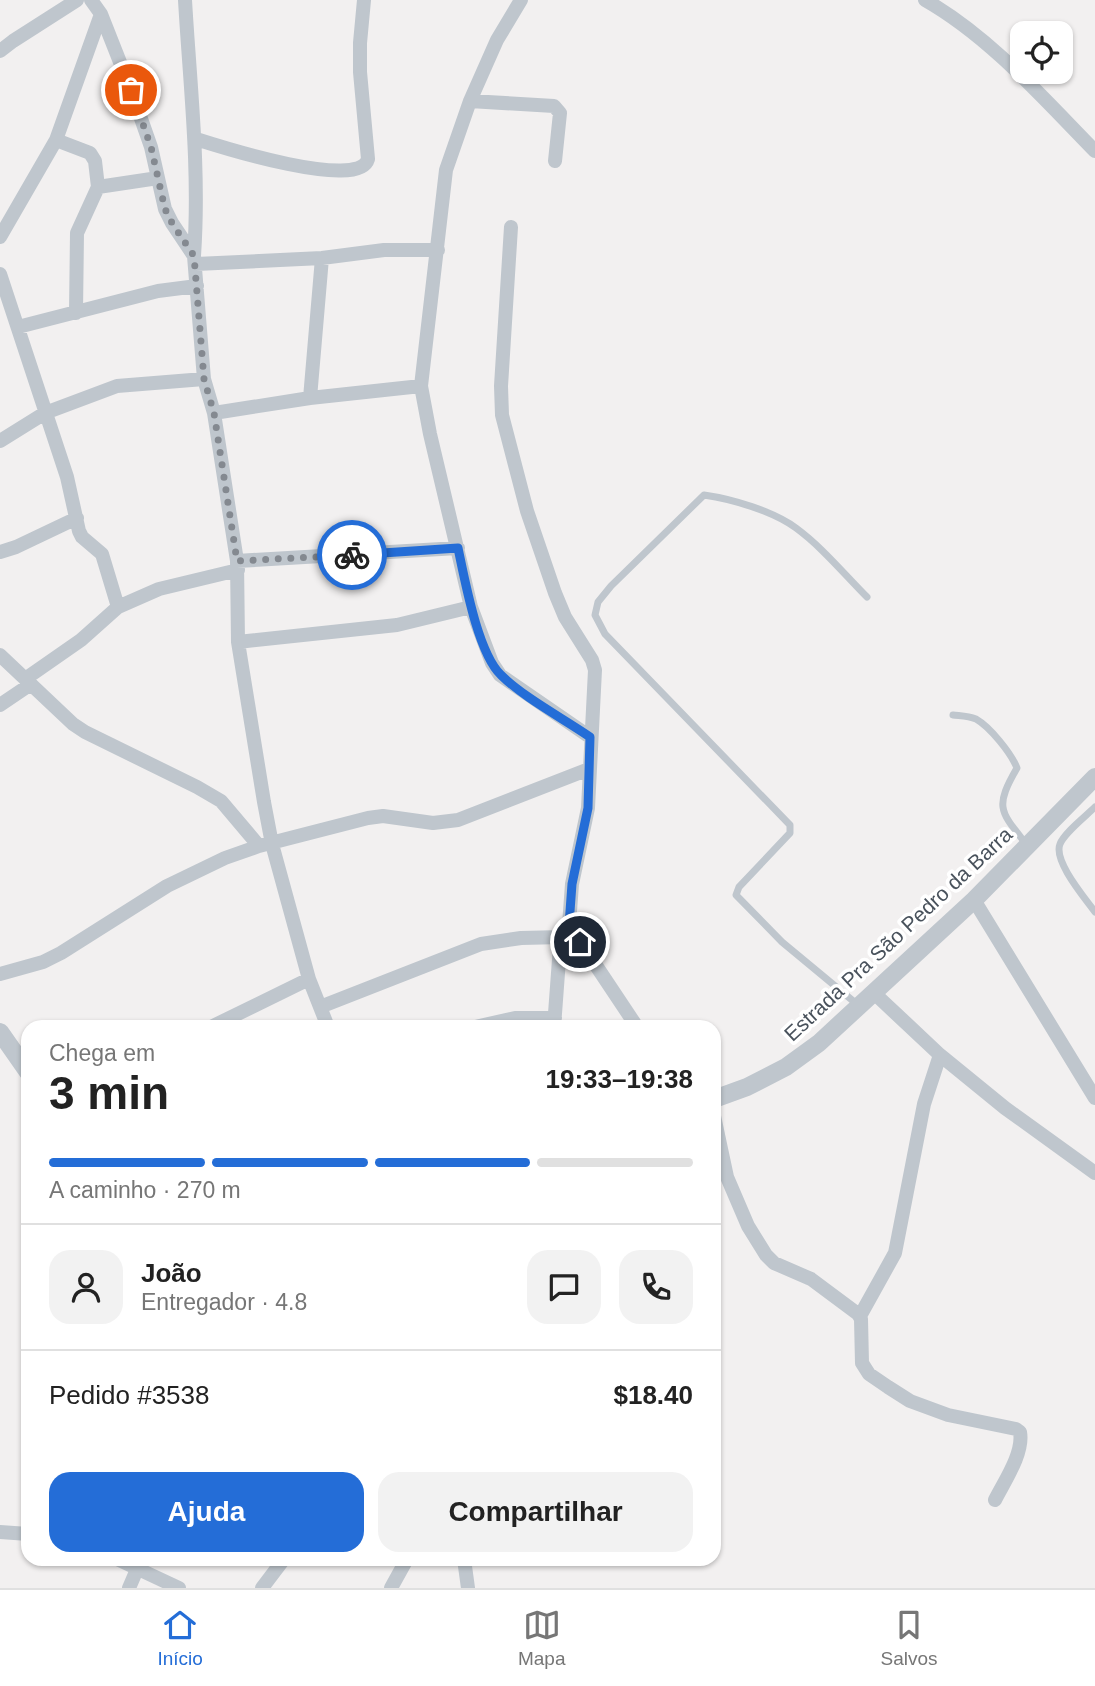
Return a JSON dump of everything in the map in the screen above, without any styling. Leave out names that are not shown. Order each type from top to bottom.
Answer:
[{"type":"street","points":[[0,51],[76,0]]},
{"type":"street","points":[[91,0],[101,14],[131,90],[151,147],[165,209],[195,260]]},
{"type":"street","points":[[185,0],[196,139],[195,260],[204,379],[214,413],[237,566],[238,642],[265,845],[325,1020]]},
{"type":"street","points":[[196,139],[239,153],[308,168],[331,170],[362,168],[367,165],[369,159],[360,43],[364,0]]},
{"type":"street","points":[[521,0],[497,40],[470,102],[446,170],[421,386],[471,607],[492,663],[500,675],[590,737]]},
{"type":"street","points":[[933,2],[984,43],[1040,94],[1095,151]]},
{"type":"street","points":[[0,237],[56,140],[101,14]]},
{"type":"street","points":[[470,102],[554,106],[560,113],[555,160]]},
{"type":"street","points":[[56,140],[90,153],[95,161],[98,187],[77,233],[76,313]]},
{"type":"street","points":[[98,187],[158,178]]},
{"type":"street","points":[[511,228],[501,386],[502,415],[527,511],[555,593],[565,617],[592,660],[595,670],[588,808],[572,884],[566,931],[559,953],[554,1020]]},
{"type":"street","points":[[195,260],[322,258],[384,250],[438,250]]},
{"type":"street","points":[[310,398],[322,258]]},
{"type":"street","points":[[0,274],[67,477],[82,537],[102,554],[118,607]]},
{"type":"street","points":[[18,327],[158,291],[197,286]]},
{"type":"street","points":[[0,441],[46,413],[117,386],[204,379]]},
{"type":"street","points":[[214,413],[310,398],[421,386]]},
{"type":"street","points":[[0,552],[77,518]]},
{"type":"street","points":[[0,705],[89,634],[118,607],[167,587],[237,566],[458,548]]},
{"type":"street","points":[[238,642],[397,625],[471,607]]},
{"type":"street","points":[[0,655],[85,732],[221,801],[265,845]]},
{"type":"street","points":[[0,974],[43,962],[167,886],[225,859],[265,845],[368,818],[433,822],[458,820],[589,769]]},
{"type":"street","name":"Estrada Pra São Pedro da Barra","points":[[721,1096],[786,1068],[819,1043],[974,900],[1095,777]]},
{"type":"street","points":[[974,900],[1095,1098]]},
{"type":"street","points":[[320,1007],[481,944],[566,931]]},
{"type":"street","points":[[566,931],[632,1020]]},
{"type":"street","points":[[225,1020],[309,979]]},
{"type":"street","points":[[874,993],[940,1055],[1005,1108],[1095,1173]]},
{"type":"street","points":[[506,1020],[534,1020]]},
{"type":"street","points":[[0,1032],[21,1062]]},
{"type":"street","points":[[940,1055],[924,1104],[895,1253],[860,1316],[862,1363],[869,1374],[909,1401],[948,1415],[1020,1432],[1021,1441],[1016,1457],[995,1500]]},
{"type":"street","points":[[721,1149],[727,1177],[748,1226],[766,1255],[774,1262],[811,1279],[860,1316]]},
{"type":"street","points":[[0,1532],[21,1534]]},
{"type":"street","points":[[129,1588],[139,1566]]},
{"type":"street","points":[[145,1566],[179,1588]]},
{"type":"street","points":[[262,1588],[279,1566]]},
{"type":"street","points":[[391,1588],[403,1566]]},
{"type":"street","points":[[465,1566],[468,1588]]},
{"type":"lane","points":[[859,1006],[782,942],[736,895],[739,887],[790,833],[790,825],[605,634],[595,615],[598,603],[611,586],[704,495],[725,498],[780,517],[797,528],[867,597]]},
{"type":"lane","points":[[953,715],[968,716],[982,723],[1013,756],[1017,768],[1002,798],[1002,808],[1006,818],[1027,845]]},
{"type":"lane","points":[[1095,807],[1063,839],[1059,849],[1061,862],[1095,912]]},
{"type":"way so far","points":[[131,90],[151,147],[165,209],[194,256],[196,264],[204,379],[214,413],[237,561],[352,555]]},
{"type":"route","points":[[352,555],[458,548],[471,607],[492,663],[500,675],[590,737],[588,808],[572,884],[569,925],[580,942]]}]
